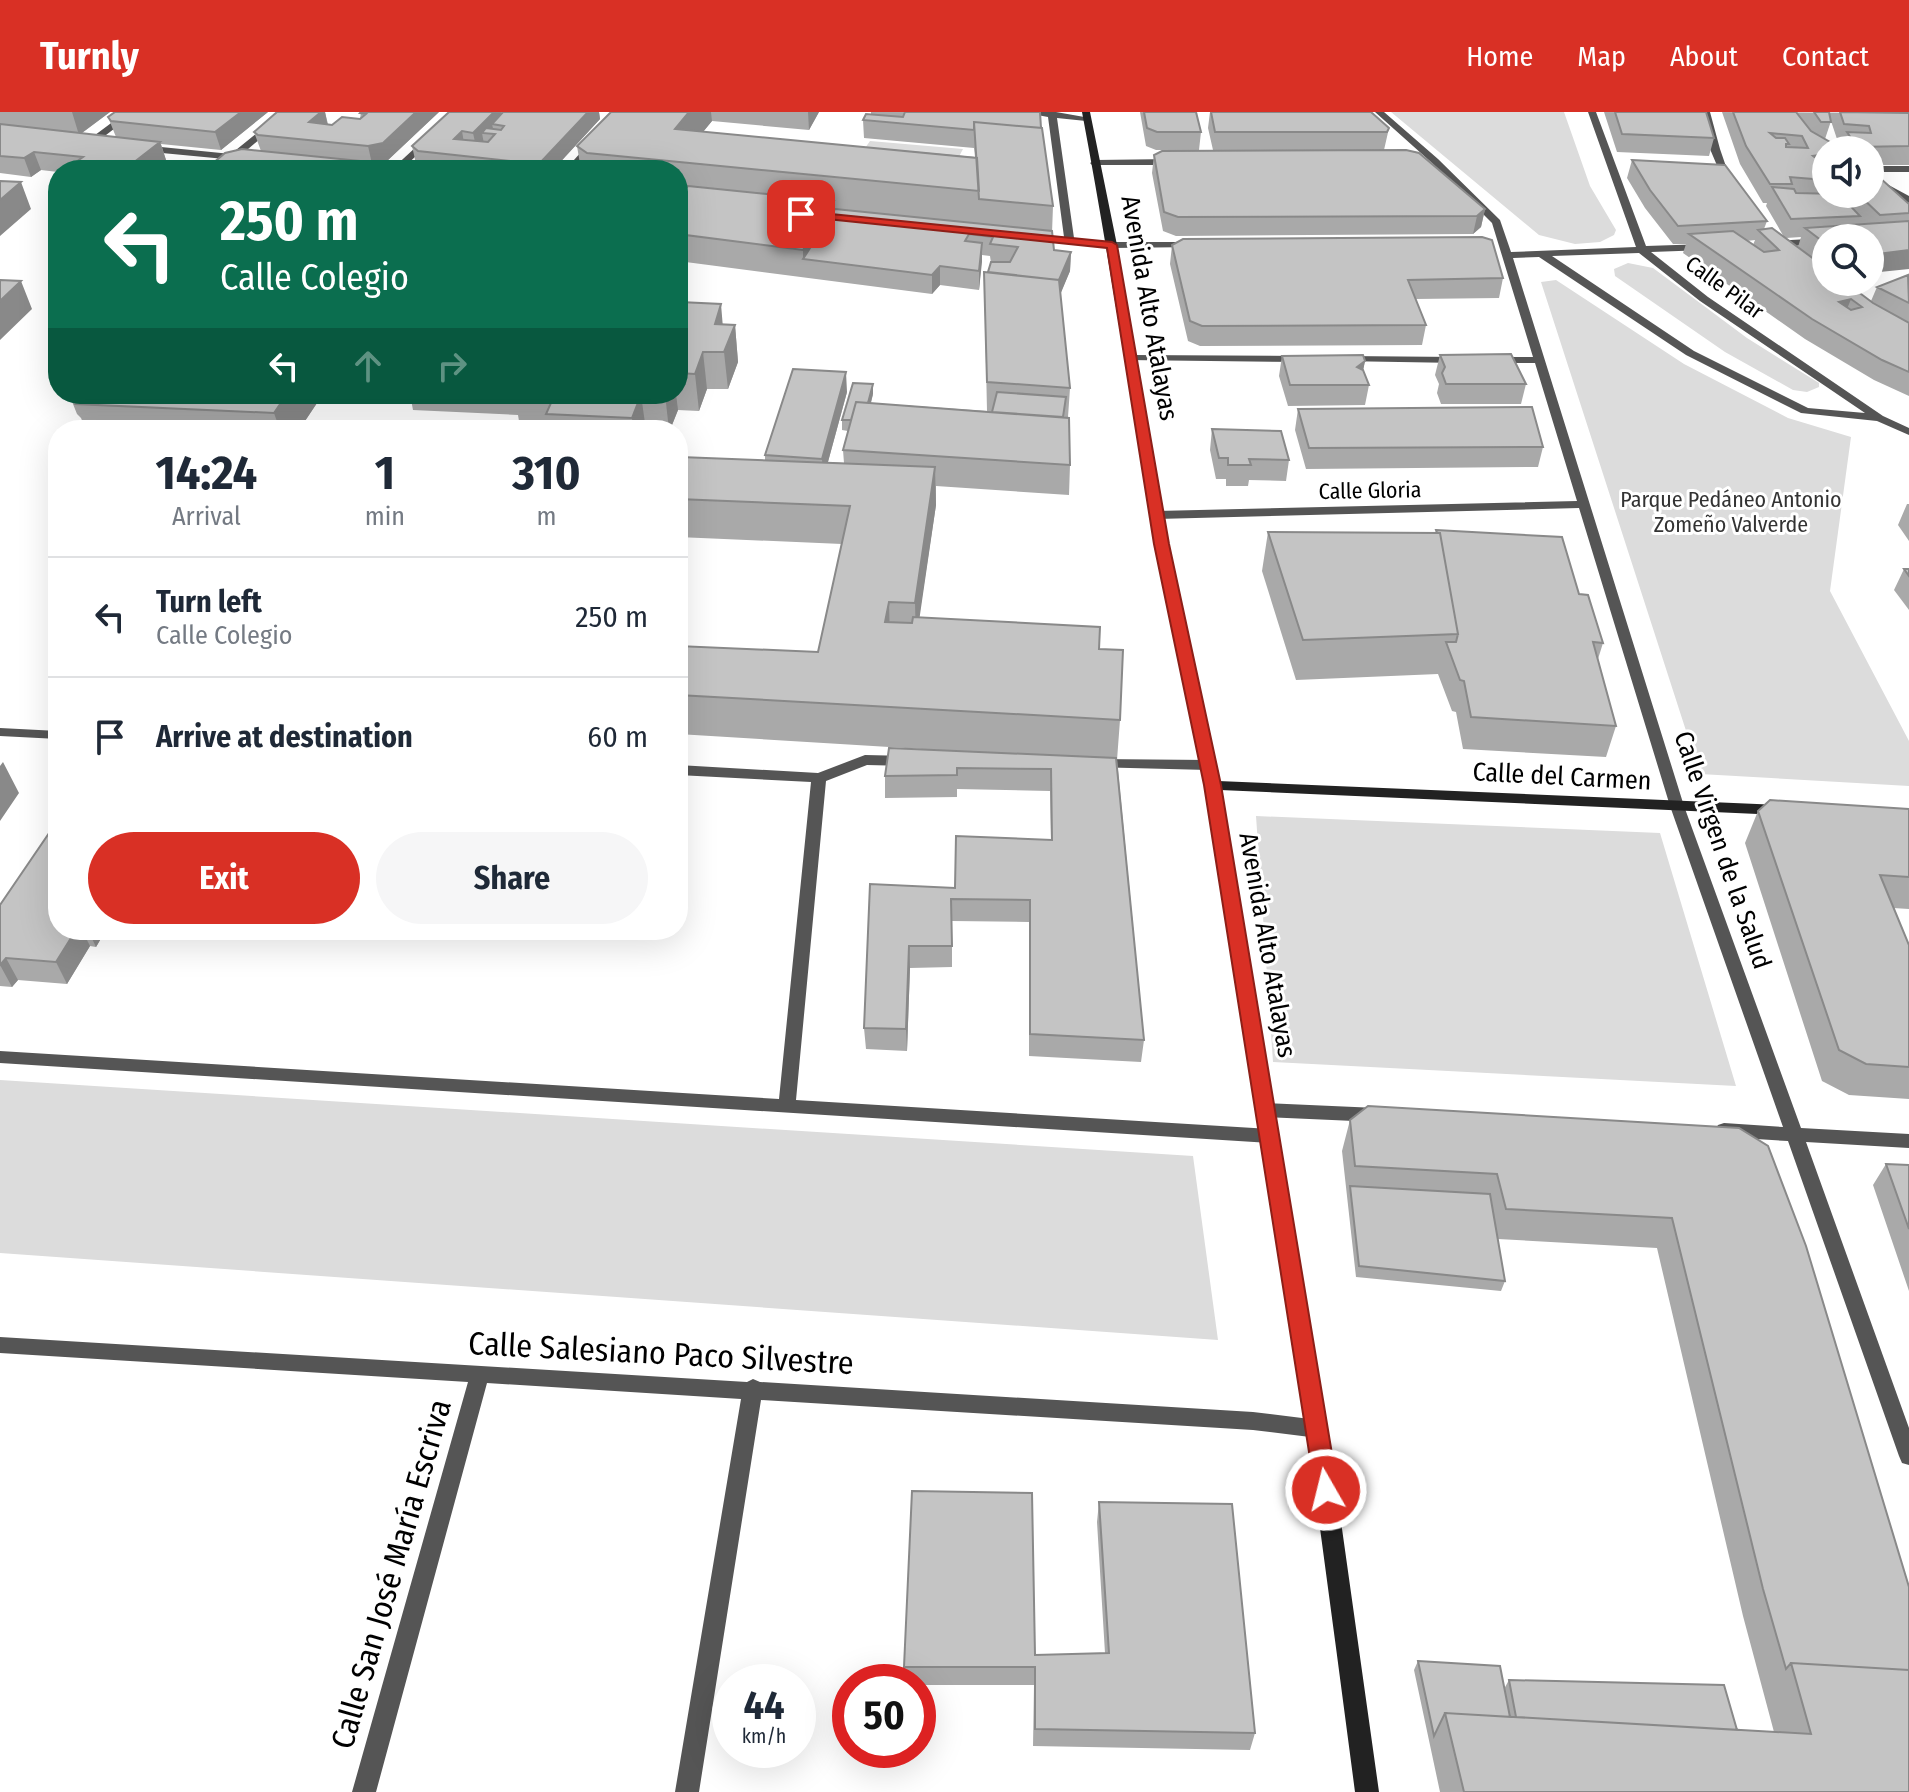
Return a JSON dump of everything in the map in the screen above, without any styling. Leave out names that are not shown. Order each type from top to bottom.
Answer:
[{"type":"main road","name":"Avenida Alto Atalayas","points":[[1086,115],[1112,245],[1157,515],[1212,785],[1267,1110],[1318,1429],[1367,1792]]},
{"type":"main road","name":"Calle del Carmen","points":[[1212,785],[1805,811]]},
{"type":"street","points":[[90,143],[132,112]]},
{"type":"street","points":[[230,160],[288,112]]},
{"type":"street","points":[[407,160],[459,112]]},
{"type":"street","points":[[579,160],[622,112]]},
{"type":"street","points":[[1025,112],[1086,115]]},
{"type":"street","name":"Calle Virgen de la Salud","points":[[1379,112],[1497,222],[1501,247],[1540,360],[1677,806],[1909,1456]]},
{"type":"street","points":[[1592,112],[1643,251]]},
{"type":"street","points":[[1706,112],[1715,149],[1737,194]]},
{"type":"street","points":[[1052,113],[1069,241]]},
{"type":"street","points":[[75,142],[106,145]]},
{"type":"street","points":[[122,146],[248,158]]},
{"type":"street","points":[[1420,161],[1435,161]]},
{"type":"street","points":[[1095,163],[1189,162]]},
{"type":"street","points":[[1884,169],[1909,169]]},
{"type":"street","points":[[1884,188],[1909,200]]},
{"type":"street","points":[[1884,194],[1899,208]]},
{"type":"street","points":[[1770,234],[1790,253]]},
{"type":"street","points":[[1018,236],[1112,245],[1206,245]]},
{"type":"street","points":[[1764,244],[1812,242]]},
{"type":"street","points":[[1501,247],[1543,255],[1718,247]]},
{"type":"street","name":"Calle Pilar","points":[[1643,251],[1704,299],[1879,418],[1909,432]]},
{"type":"street","points":[[1543,255],[1690,353],[1805,411],[1879,418]]},
{"type":"street","points":[[1131,358],[1312,359]]},
{"type":"street","points":[[1327,359],[1469,360]]},
{"type":"street","points":[[1485,360],[1540,360]]},
{"type":"street","name":"Calle Gloria","points":[[1157,515],[1584,504]]},
{"type":"street","points":[[0,732],[48,734]]},
{"type":"street","points":[[688,771],[819,778],[865,760],[927,761]]},
{"type":"street","points":[[1083,764],[1208,765]]},
{"type":"street","points":[[787,1104],[819,778]]},
{"type":"street","points":[[0,1057],[1270,1136]]},
{"type":"street","points":[[1267,1110],[1391,1116]]},
{"type":"street","points":[[1702,1130],[1909,1141]]},
{"type":"street","name":"Calle Salesiano Paco Silvestre","points":[[0,1345],[753,1388],[1253,1421],[1318,1429]]},
{"type":"street","name":"Calle San José María Escriva","points":[[364,1792],[480,1373]]},
{"type":"street","points":[[687,1792],[753,1388]]},
{"type":"green space","points":[[1391,112],[1564,112],[1590,186],[1616,230],[1614,235],[1600,242],[1575,244],[1539,235]]},
{"type":"green space","points":[[870,141],[963,149],[952,170],[856,161]]},
{"type":"green space","points":[[1628,263],[1653,268],[1747,338],[1819,383],[1819,387],[1807,392],[1793,390],[1725,352],[1615,276],[1614,269]]},
{"type":"green space","name":"Parque Pedáneo Antonio Zomeño Valverde","points":[[1556,280],[1684,364],[1788,418],[1851,437],[1830,591],[1909,741],[1909,786],[1700,774],[1541,282]]},
{"type":"green space","points":[[1256,816],[1660,833],[1736,1086],[1273,1062]]},
{"type":"green space","points":[[0,1080],[1193,1156],[1218,1340],[0,1253]]},
{"type":"building","points":[[115,112],[241,112],[215,132],[111,121],[108,117]]},
{"type":"building","points":[[277,112],[321,112],[309,122],[332,125],[342,117],[360,119],[366,114],[361,112],[416,112],[383,143],[368,146],[258,135],[254,132]]},
{"type":"building","points":[[449,112],[494,112],[473,133],[462,131],[454,139],[488,142],[495,134],[482,133],[486,128],[501,130],[504,126],[492,124],[503,112],[588,112],[543,160],[502,160],[418,151],[412,146]]},
{"type":"building","points":[[611,112],[689,112],[675,129],[977,158],[979,191],[688,163],[688,160],[587,153],[577,146]]},
{"type":"building","points":[[905,112],[1040,112],[1041,128],[974,122],[974,130],[863,120],[866,114],[903,117]]},
{"type":"building","points":[[1144,112],[1196,112],[1201,132],[1157,132],[1147,128]]},
{"type":"building","points":[[1211,112],[1371,112],[1389,128],[1387,132],[1215,132]]},
{"type":"building","points":[[1615,112],[1706,112],[1714,138],[1622,134]]},
{"type":"building","points":[[1733,112],[1796,112],[1811,131],[1820,136],[1812,136],[1812,179],[1790,177],[1792,184],[1770,184],[1746,146]],"holes":[[[1770,133],[1802,136],[1808,148],[1786,147],[1789,144],[1785,138],[1776,138]]]},
{"type":"building","points":[[1814,112],[1829,112],[1831,122],[1821,122]]},
{"type":"building","points":[[1840,112],[1909,113],[1909,146],[1884,146],[1884,136],[1850,136],[1847,132],[1871,133],[1869,126],[1844,124]]},
{"type":"building","points":[[974,122],[1042,128],[1053,206],[979,199]]},
{"type":"building","points":[[0,124],[160,142],[137,160],[79,160],[83,157],[34,152],[24,158],[0,156]]},
{"type":"building","points":[[242,149],[350,160],[217,160],[225,153]]},
{"type":"building","points":[[1406,150],[1419,153],[1485,209],[1477,216],[1178,217],[1164,212],[1154,155],[1162,151]]},
{"type":"building","points":[[1632,160],[1725,165],[1767,221],[1678,226]]},
{"type":"building","points":[[0,181],[21,182],[0,200]]},
{"type":"building","points":[[1884,182],[1909,204],[1909,213],[1880,215],[1873,208],[1884,208]]},
{"type":"building","points":[[688,186],[834,201],[803,250],[688,235]]},
{"type":"building","points":[[1772,187],[1812,193],[1812,208],[1852,208],[1860,216],[1791,219]]},
{"type":"building","points":[[835,209],[1052,231],[1054,250],[1071,252],[1059,280],[988,272],[991,262],[1010,262],[1018,247],[990,244],[993,237],[969,234],[965,241],[982,243],[979,271],[940,266],[932,275],[803,259]]},
{"type":"building","points":[[1909,221],[1909,250],[1884,253],[1884,224],[1864,224]]},
{"type":"building","points":[[1772,228],[1812,258],[1812,296],[1864,296],[1909,323],[1909,372],[1882,360],[1812,319],[1689,234],[1733,231],[1764,252],[1779,250],[1758,230]],"holes":[[[1851,299],[1862,307],[1851,310],[1839,302]]]},
{"type":"building","points":[[1482,237],[1492,240],[1503,278],[1408,280],[1426,325],[1202,326],[1190,321],[1172,245],[1183,239]]},
{"type":"building","points":[[984,272],[1059,280],[1070,388],[987,382]]},
{"type":"building","points":[[1908,275],[1909,303],[1884,290],[1884,284]]},
{"type":"building","points":[[0,280],[21,281],[0,301]]},
{"type":"building","points":[[688,302],[721,304],[715,324],[735,325],[724,352],[703,352],[695,374],[688,374]]},
{"type":"building","points":[[1511,354],[1526,384],[1446,384],[1442,373],[1445,367],[1440,355]]},
{"type":"building","points":[[1363,355],[1365,361],[1357,367],[1363,370],[1369,385],[1290,385],[1282,356]]},
{"type":"building","points":[[793,369],[846,372],[822,459],[765,455]]},
{"type":"building","points":[[853,383],[873,384],[868,403],[856,402],[851,420],[842,420]]},
{"type":"building","points":[[997,392],[1066,397],[1063,417],[992,412]]},
{"type":"building","points":[[856,402],[1069,418],[1070,465],[843,450]]},
{"type":"building","points":[[76,404],[280,404],[274,413]]},
{"type":"building","points":[[550,404],[637,404],[632,418],[546,414]]},
{"type":"building","points":[[1532,407],[1543,447],[1309,448],[1298,409]]},
{"type":"building","points":[[1212,429],[1281,431],[1289,460],[1249,459],[1251,465],[1228,465],[1228,458],[1219,458]]},
{"type":"building","points":[[688,457],[935,467],[915,603],[889,602],[885,622],[912,623],[913,617],[1100,627],[1099,649],[1123,650],[1120,720],[688,696],[688,646],[818,652],[850,506],[688,499]]},
{"type":"building","points":[[1436,530],[1562,537],[1579,594],[1588,595],[1603,643],[1593,642],[1616,726],[1471,717],[1464,681],[1460,680],[1446,642],[1456,642],[1458,634],[1440,533]]},
{"type":"building","points":[[1268,532],[1440,533],[1458,634],[1303,640]]},
{"type":"building","points":[[889,748],[1116,758],[1144,1040],[1030,1034],[1030,900],[951,899],[952,946],[909,946],[906,1029],[864,1028],[870,884],[955,888],[956,836],[1052,840],[1051,769],[957,768],[957,775],[885,776]]},
{"type":"building","points":[[1770,800],[1909,809],[1909,877],[1880,875],[1909,945],[1909,1067],[1866,1064],[1839,1050],[1758,811]]},
{"type":"building","points":[[48,835],[48,940],[70,940],[56,962],[6,958],[0,965],[0,905]]},
{"type":"building","points":[[1368,1106],[1739,1128],[1768,1146],[1806,1246],[1909,1587],[1909,1670],[1791,1663],[1786,1669],[1763,1589],[1672,1218],[1506,1209],[1497,1174],[1355,1166],[1350,1120]]},
{"type":"building","points":[[1886,1164],[1909,1165],[1909,1229]]},
{"type":"building","points":[[1350,1186],[1490,1194],[1505,1281],[1359,1266]]},
{"type":"building","points":[[912,1491],[1032,1493],[1035,1655],[1109,1653],[1099,1502],[1232,1504],[1255,1733],[1035,1729],[1035,1667],[904,1664]]},
{"type":"building","points":[[1418,1661],[1500,1666],[1510,1717],[1445,1713],[1434,1736]]},
{"type":"building","points":[[1791,1663],[1909,1670],[1909,1792],[1464,1792],[1445,1713],[1811,1734]]},
{"type":"building","points":[[1509,1680],[1724,1685],[1737,1730],[1516,1717]]},
{"type":"route","points":[[801,214],[1112,245],[1162,544],[1212,785],[1267,1110],[1326,1490]]}]
